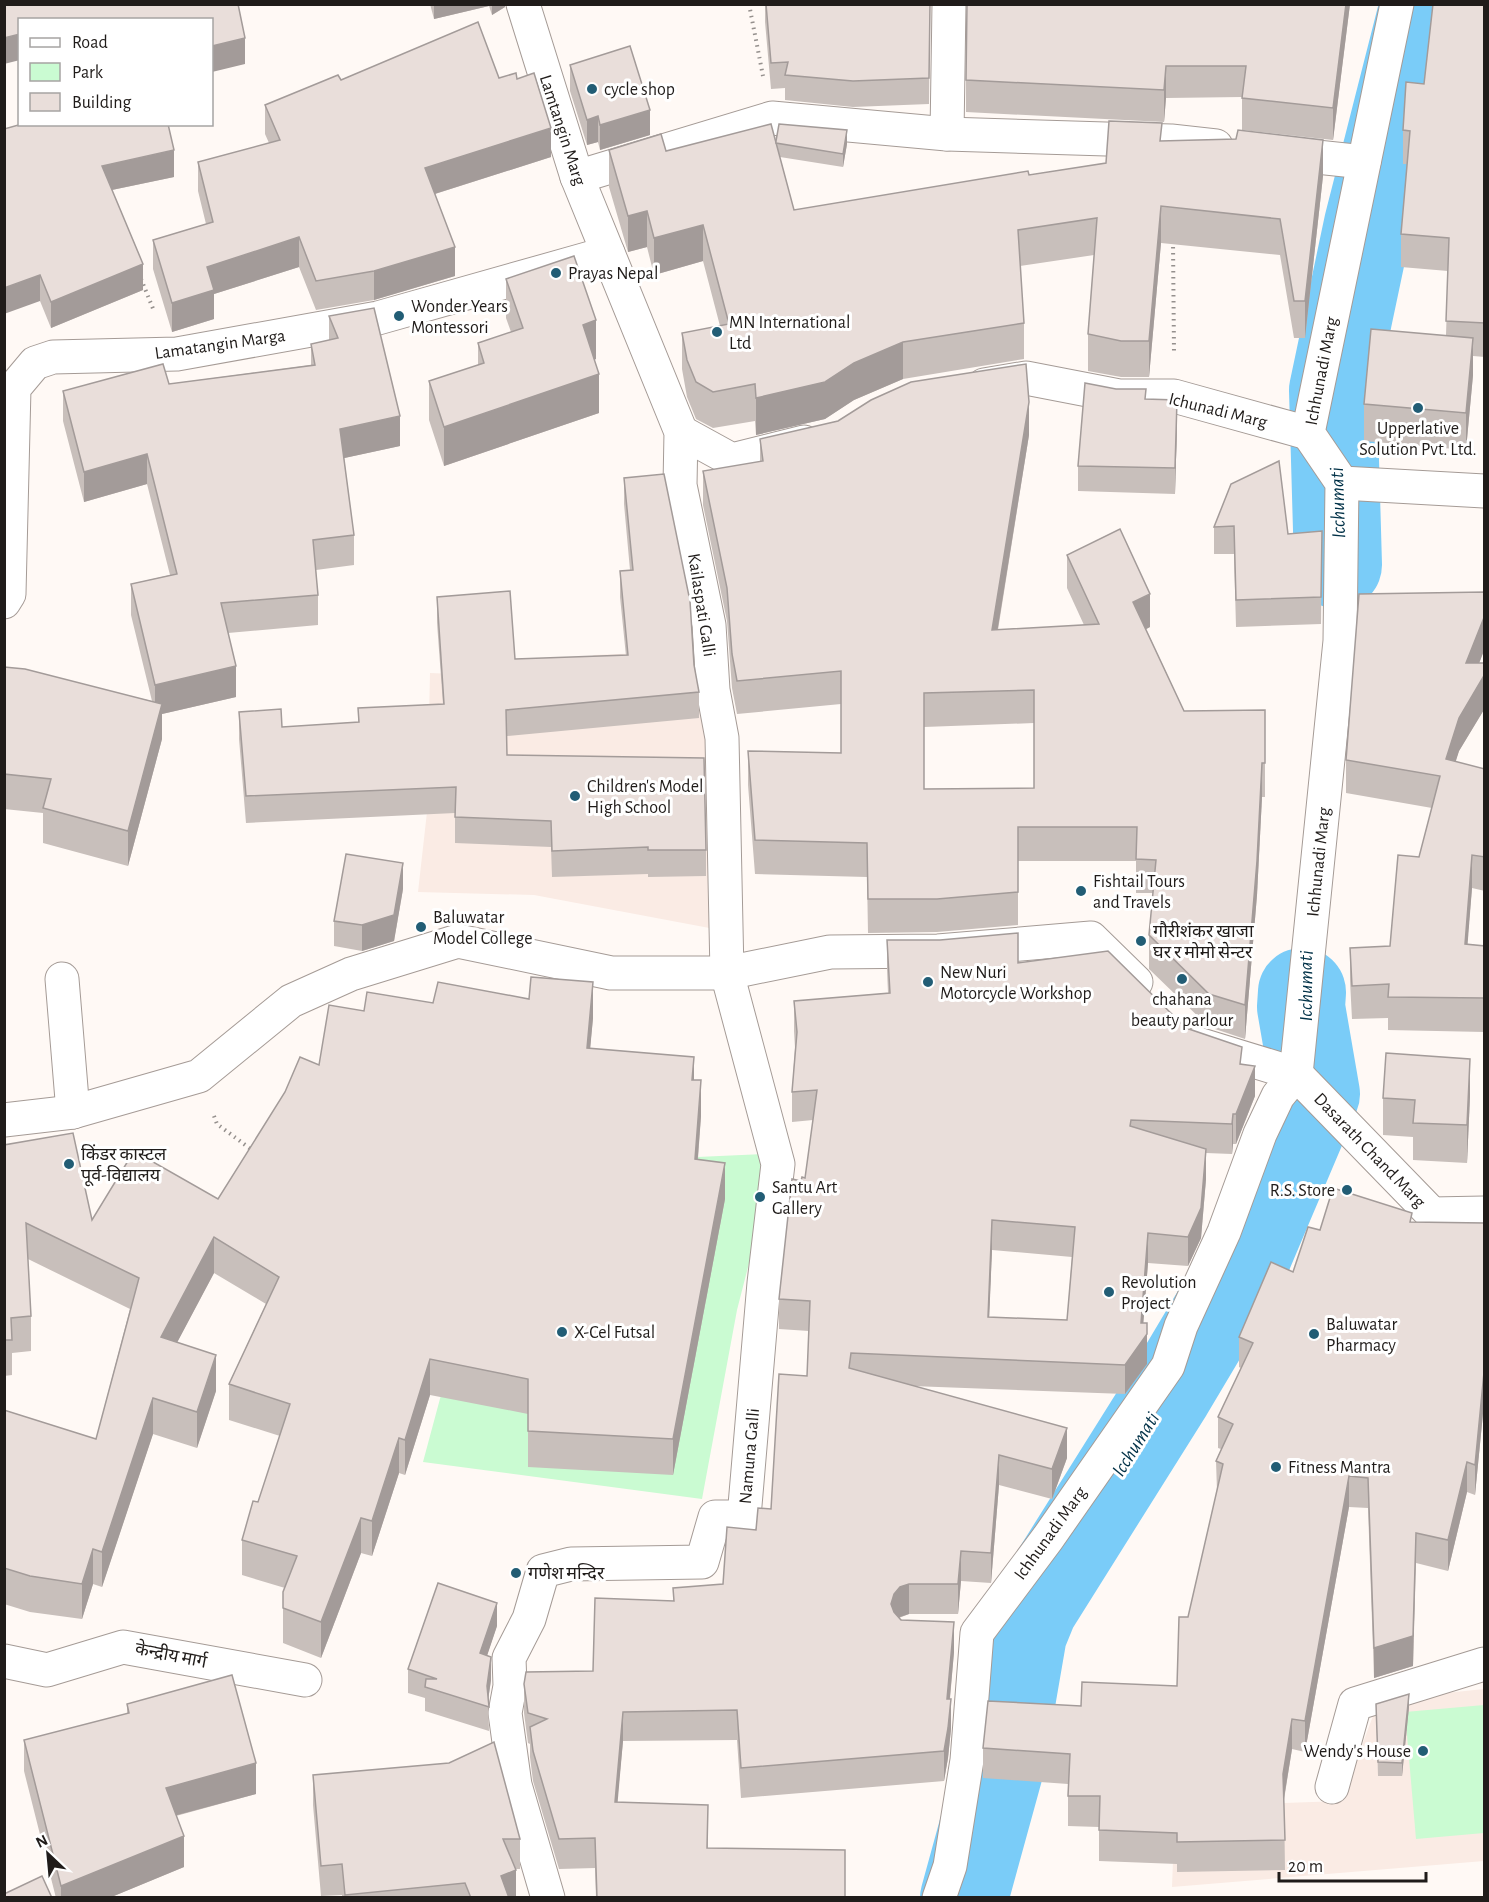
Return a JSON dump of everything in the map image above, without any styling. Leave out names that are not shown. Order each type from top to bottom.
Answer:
[{"type":"street","name":"Lamtangin Marg","points":[[524,4],[577,177],[608,253]]},
{"type":"street","points":[[947,134],[949,4]]},
{"type":"street","name":"Ichhunadi Marg","points":[[977,1633],[1048,1539],[1167,1366],[1181,1326],[1224,1232],[1260,1134],[1278,1096],[1296,1074],[1340,642],[1342,483],[1308,433],[1397,4]]},
{"type":"street","points":[[577,177],[772,118],[947,134],[1171,141],[1364,162]]},
{"type":"street","name":"Lamatangin Marga","points":[[4,602],[9,594],[14,388],[35,363],[53,357],[177,354],[378,318],[608,253]]},
{"type":"street","name":"Kailaspati Galli","points":[[608,253],[681,432],[680,485],[709,625],[712,690],[722,738],[728,973]]},
{"type":"street","name":"Ichunadi Marg","points":[[950,390],[1026,378],[1119,396],[1174,396],[1308,433]]},
{"type":"street","points":[[681,432],[732,460],[833,436]]},
{"type":"street","points":[[1342,483],[1485,491]]},
{"type":"street","points":[[4,1120],[73,1112],[199,1076],[291,1001],[351,974],[458,941],[611,974],[728,973],[830,952],[939,951],[1090,938],[1199,1044],[1296,1074]]},
{"type":"street","name":"Namuna Galli","points":[[548,1898],[515,1785],[505,1713],[510,1686],[509,1658],[530,1619],[543,1571],[571,1564],[702,1562],[715,1517],[744,1517],[764,1282],[778,1164],[728,973]]},
{"type":"street","points":[[62,979],[73,1112]]},
{"type":"street","name":"Dasarath Chand Marg","points":[[1296,1074],[1432,1214],[1485,1213]]},
{"type":"street","points":[[939,1898],[950,1866],[967,1760],[977,1633],[944,1633]]},
{"type":"street","name":"केन्द्रीय मार्ग","points":[[4,1661],[47,1670],[123,1647],[305,1680]]},
{"type":"street","points":[[1332,1787],[1355,1704],[1485,1664]]},
{"type":"path","points":[[749,4],[772,118]]},
{"type":"path","points":[[1173,234],[1174,396]]},
{"type":"path","points":[[139,272],[149,303],[165,328],[177,354]]},
{"type":"path","points":[[199,1076],[217,1124],[255,1152]]},
{"type":"shaded area","name":"Children's Model High School","points":[[642,653],[667,671],[705,667],[720,930],[534,895],[418,892],[427,812],[430,673],[557,678],[594,655]]},
{"type":"shaded area","name":"Wendy's House","points":[[1484,1689],[1484,1861],[1172,1887],[1175,1807],[1341,1801],[1379,1700]]},
{"type":"green space","points":[[766,1154],[758,1228],[737,1310],[702,1499],[423,1462],[477,1261],[498,1166]]},
{"type":"green space","points":[[1484,1705],[1484,1833],[1416,1839],[1405,1712]]},
{"type":"building","points":[[4,4],[238,4],[245,38],[213,46],[213,18],[18,18],[18,34],[4,38]]},
{"type":"building","points":[[766,4],[930,4],[929,78],[853,81],[785,75],[788,62],[771,63]]},
{"type":"building","points":[[967,4],[1346,4],[1333,108],[1242,98],[1246,66],[1166,66],[1164,90],[966,80]]},
{"type":"building","points":[[1433,4],[1485,4],[1485,323],[1446,321],[1449,238],[1401,234],[1410,131],[1403,130],[1406,82],[1424,84]]},
{"type":"building","points":[[478,22],[499,78],[516,73],[517,79],[534,73],[551,128],[425,168],[455,247],[374,271],[316,281],[299,237],[207,267],[214,290],[172,303],[153,240],[213,222],[198,162],[280,140],[265,105],[338,75],[341,80]]},
{"type":"building","points":[[630,46],[650,110],[600,125],[598,116],[587,120],[570,65]]},
{"type":"building","points":[[1109,121],[1162,123],[1160,141],[1236,139],[1238,130],[1323,140],[1305,301],[1294,301],[1280,219],[1161,206],[1149,341],[1121,341],[1088,334],[1097,218],[1018,230],[1024,323],[903,342],[854,363],[825,382],[756,398],[755,384],[713,392],[696,382],[687,360],[682,333],[729,324],[703,225],[654,238],[647,211],[628,216],[609,150],[661,134],[666,151],[771,124],[794,210],[1028,171],[1029,175],[1106,163]]},
{"type":"building","points":[[779,124],[847,130],[843,154],[776,143]]},
{"type":"building","points":[[18,125],[168,126],[174,150],[102,166],[143,264],[51,302],[40,275],[4,288],[4,129]]},
{"type":"building","points":[[574,256],[596,320],[583,325],[599,374],[444,427],[429,381],[484,363],[478,343],[523,328],[506,279]]},
{"type":"building","points":[[374,308],[400,416],[340,429],[354,535],[313,540],[318,595],[221,603],[236,666],[155,685],[131,584],[177,574],[147,454],[84,472],[63,391],[163,364],[169,384],[315,365],[311,344],[338,338],[329,316]]},
{"type":"building","points":[[1371,329],[1473,338],[1466,413],[1364,404]]},
{"type":"building","points":[[1026,364],[1029,402],[992,630],[1099,624],[1067,555],[1120,529],[1150,594],[1133,602],[1184,711],[1265,710],[1265,763],[1262,763],[1257,861],[1245,1005],[1209,994],[1149,935],[1156,860],[1136,859],[1137,827],[1018,827],[1018,892],[937,899],[868,899],[867,843],[755,840],[748,751],[841,753],[841,671],[737,681],[732,654],[727,588],[703,471],[763,461],[760,439],[838,421],[871,400],[911,382]],"holes":[[[1034,690],[1034,788],[924,789],[924,693]]]},
{"type":"building","points":[[1085,383],[1116,389],[1146,389],[1145,399],[1177,400],[1175,468],[1078,466]]},
{"type":"building","points":[[1279,461],[1288,534],[1322,531],[1321,597],[1236,600],[1234,526],[1214,527],[1231,484]]},
{"type":"building","points":[[664,474],[690,601],[694,665],[699,692],[506,710],[507,755],[704,758],[706,850],[648,850],[648,847],[552,851],[551,821],[455,817],[456,787],[246,796],[239,712],[281,709],[282,727],[359,722],[358,708],[444,704],[437,597],[510,591],[515,659],[628,655],[620,571],[633,570],[624,478]]},
{"type":"building","points":[[1485,592],[1485,615],[1466,663],[1485,663],[1485,674],[1459,718],[1446,759],[1485,769],[1485,857],[1472,855],[1465,944],[1485,946],[1485,998],[1388,997],[1389,984],[1352,986],[1350,948],[1390,946],[1398,855],[1419,857],[1440,776],[1346,760],[1359,594]]},
{"type":"building","points":[[4,667],[25,669],[162,704],[128,831],[43,808],[51,779],[4,774]]},
{"type":"building","points":[[346,854],[403,863],[394,915],[362,925],[334,921]]},
{"type":"building","points":[[1018,933],[1018,963],[1108,951],[1186,1028],[1242,1047],[1240,1064],[1255,1066],[1236,1114],[1233,1114],[1232,1124],[1131,1120],[1130,1126],[1206,1149],[1201,1208],[1188,1237],[1148,1233],[1141,1323],[1147,1323],[1147,1334],[1125,1365],[851,1353],[849,1368],[1067,1428],[1052,1469],[999,1455],[991,1553],[961,1551],[958,1584],[909,1584],[900,1587],[894,1594],[891,1604],[901,1620],[954,1622],[947,1699],[951,1699],[944,1751],[741,1768],[737,1710],[623,1712],[615,1802],[708,1805],[707,1848],[845,1850],[845,1898],[597,1898],[595,1838],[559,1839],[533,1751],[530,1727],[547,1719],[528,1713],[524,1684],[526,1672],[593,1671],[595,1598],[674,1601],[673,1588],[723,1584],[727,1527],[756,1530],[758,1508],[771,1509],[779,1374],[807,1376],[810,1301],[779,1299],[792,1179],[801,1181],[802,1177],[805,1178],[817,1090],[792,1092],[797,1032],[794,1001],[890,993],[887,940],[940,940]],"holes":[[[992,1220],[1075,1227],[1067,1320],[988,1317]]]},
{"type":"building","points":[[531,977],[593,982],[587,1048],[694,1057],[692,1080],[701,1080],[695,1159],[725,1163],[673,1439],[528,1431],[528,1379],[430,1359],[405,1440],[399,1438],[372,1521],[361,1518],[321,1622],[283,1608],[283,1592],[297,1556],[242,1540],[253,1501],[258,1502],[290,1404],[229,1384],[279,1277],[214,1237],[161,1337],[216,1355],[197,1412],[153,1398],[102,1552],[93,1549],[82,1584],[30,1576],[4,1568],[4,1410],[96,1439],[139,1278],[26,1223],[31,1316],[11,1318],[12,1340],[4,1340],[4,1145],[73,1133],[92,1220],[134,1151],[218,1199],[285,1092],[300,1057],[319,1065],[329,1005],[364,1011],[367,992],[433,1003],[438,982],[529,999]]},
{"type":"building","points":[[1386,1053],[1470,1059],[1467,1125],[1413,1123],[1415,1100],[1383,1098]]},
{"type":"building","points":[[1333,1188],[1412,1213],[1410,1222],[1485,1223],[1485,1362],[1475,1465],[1467,1462],[1448,1540],[1416,1533],[1413,1636],[1374,1648],[1368,1478],[1349,1476],[1305,1721],[1292,1719],[1283,1774],[1285,1840],[1177,1842],[1177,1833],[1099,1830],[1100,1796],[1068,1796],[1070,1754],[983,1748],[988,1701],[1081,1706],[1082,1682],[1177,1686],[1179,1617],[1188,1617],[1223,1464],[1216,1461],[1233,1424],[1218,1417],[1253,1343],[1239,1337],[1271,1262],[1293,1272],[1308,1227],[1320,1230]]},
{"type":"building","points":[[438,1583],[497,1603],[480,1653],[491,1657],[487,1686],[489,1707],[425,1687],[426,1679],[437,1679],[408,1669]]},
{"type":"building","points":[[232,1675],[256,1763],[166,1788],[184,1836],[61,1886],[24,1740],[129,1713],[127,1704]]},
{"type":"building","points":[[1409,1694],[1402,1763],[1378,1762],[1376,1704]]},
{"type":"building","points":[[494,1742],[520,1839],[503,1839],[516,1870],[501,1876],[509,1898],[471,1898],[465,1883],[345,1895],[342,1864],[321,1866],[313,1775],[449,1763]]},
{"type":"building","points":[[42,1876],[52,1898],[4,1898],[4,1894]]},
{"type":"waterway","name":"Icchumati","points":[[1338,565],[1333,390],[1368,224],[1424,4]]},
{"type":"waterway","name":"Icchumati","points":[[964,1898],[1000,1767],[1023,1634],[1034,1607],[1169,1392],[1241,1271],[1316,1094],[1301,1007],[1302,992]]},
{"type":"place","name":"cycle shop","points":[[592,89]]},
{"type":"place","name":"Prayas Nepal","points":[[556,273]]},
{"type":"place","name":"Wonder Years Montessori","points":[[399,316]]},
{"type":"place","name":"MN International Ltd","points":[[717,332]]},
{"type":"place","name":"Upperlative Solution Pvt. Ltd.","points":[[1418,408]]},
{"type":"place","name":"Children's Model High School","points":[[575,796]]},
{"type":"place","name":"Fishtail Tours and Travels","points":[[1081,891]]},
{"type":"place","name":"Baluwatar Model College","points":[[421,927]]},
{"type":"place","name":"गौरीशंकर खाजा घर र मोमो सेन्टर","points":[[1141,941]]},
{"type":"place","name":"chahana beauty parlour","points":[[1182,979]]},
{"type":"place","name":"New Nuri Motorcycle Workshop","points":[[928,982]]},
{"type":"place","name":"किंडर कास्टल पूर्व-विद्यालय","points":[[69,1164]]},
{"type":"place","name":"R.S. Store","points":[[1347,1190]]},
{"type":"place","name":"Santu Art Gallery","points":[[760,1197]]},
{"type":"place","name":"Revolution Project","points":[[1109,1292]]},
{"type":"place","name":"X-Cel Futsal","points":[[562,1332]]},
{"type":"place","name":"Baluwatar Pharmacy","points":[[1314,1334]]},
{"type":"place","name":"Fitness Mantra","points":[[1276,1467]]},
{"type":"place","name":"गणेश मन्दिर","points":[[516,1573]]},
{"type":"place","name":"Wendy's House","points":[[1423,1751]]}]
